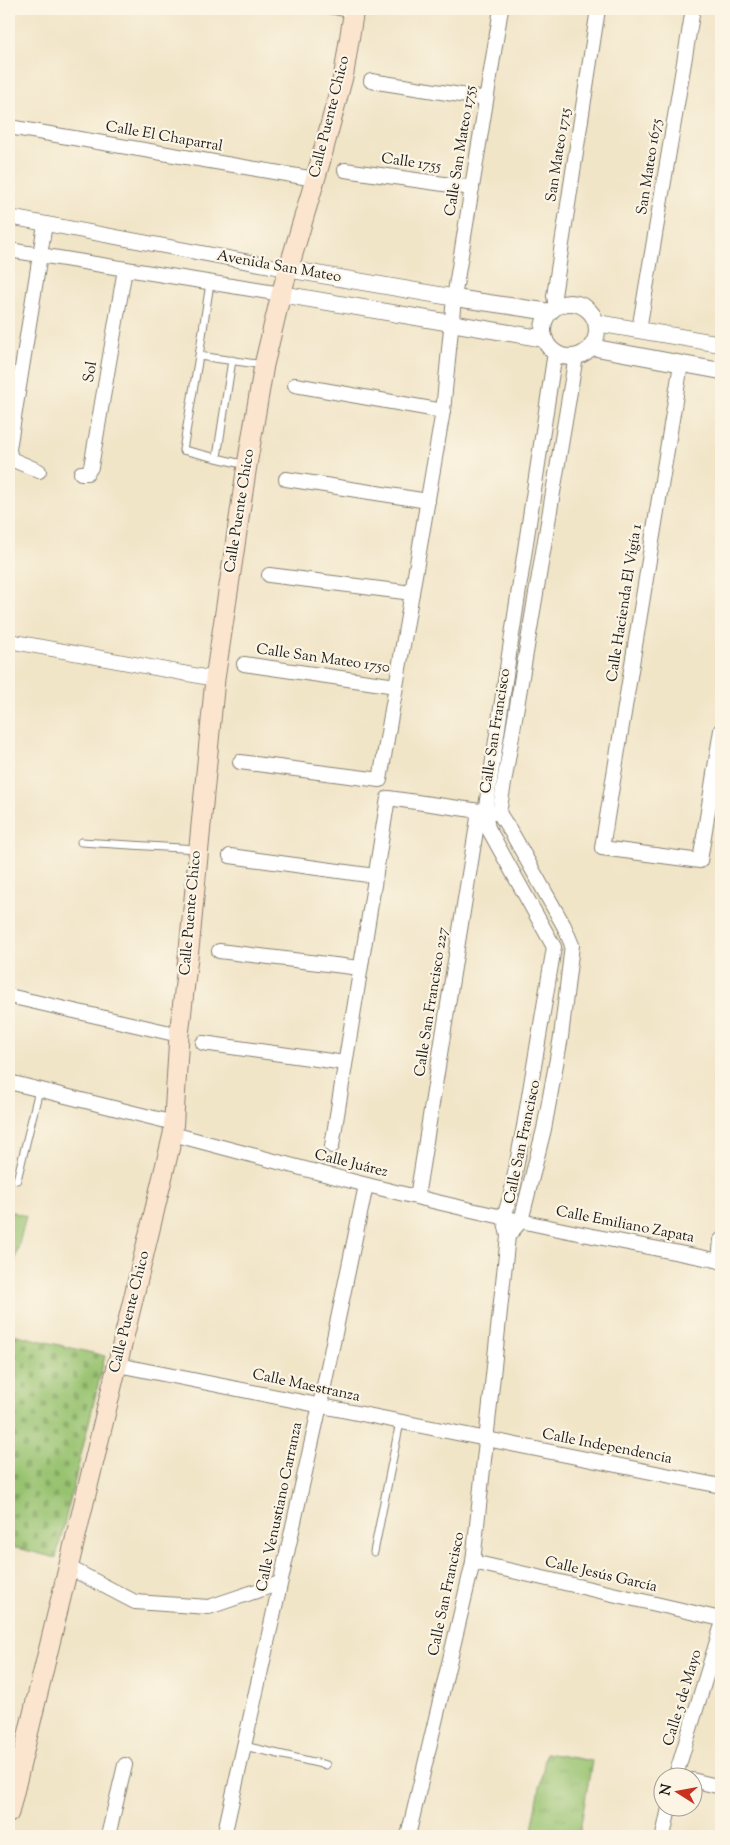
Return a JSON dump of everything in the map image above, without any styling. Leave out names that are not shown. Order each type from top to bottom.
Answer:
[{"type":"main road","name":"Calle Puente Chico","points":[[9,1813],[174,1128],[179,1035],[215,679],[247,465],[264,366],[281,294],[344,73],[354,11]]},
{"type":"street","name":"Calle San Mateo 1755","points":[[454,298],[501,9]]},
{"type":"street","name":"San Mateo 1715","points":[[553,309],[598,9]]},
{"type":"street","name":"San Mateo 1675","points":[[639,330],[693,9]]},
{"type":"street","points":[[370,81],[486,99]]},
{"type":"street","name":"Calle El Chaparral","points":[[9,127],[315,179]]},
{"type":"street","name":"Calle 1755","points":[[345,170],[472,188]]},
{"type":"street","name":"Avenida San Mateo","points":[[9,217],[454,298],[553,309],[565,303],[575,303],[585,307],[597,323]]},
{"type":"street","points":[[39,472],[11,459],[9,449],[45,224]]},
{"type":"street","name":"Avenida San Mateo","points":[[9,250],[545,339]]},
{"type":"street","name":"Sol","points":[[81,474],[87,473],[91,467],[124,269]]},
{"type":"street","points":[[426,320],[432,294]]},
{"type":"street","name":"Calle San Mateo 1750","points":[[240,762],[380,780],[443,411],[454,298]]},
{"type":"street","points":[[553,309],[544,325],[545,339],[555,352],[565,356],[576,356],[584,353],[591,347],[596,336],[597,323],[721,344]]},
{"type":"street","points":[[591,347],[719,370],[721,352]]},
{"type":"street","name":"Calle San Francisco","points":[[408,1836],[473,1562],[508,1236],[504,1217],[511,1194],[524,1126],[554,946],[488,828],[488,813],[555,352]]},
{"type":"street","name":"Calle San Francisco","points":[[488,813],[576,356]]},
{"type":"street","name":"Calle Hacienda El Vigía 1","points":[[680,364],[602,848],[700,861],[721,730]]},
{"type":"street","points":[[295,385],[443,411]]},
{"type":"street","points":[[286,479],[428,500]]},
{"type":"street","points":[[269,575],[412,593]]},
{"type":"street","points":[[9,641],[215,679]]},
{"type":"street","name":"Calle San Mateo 1750","points":[[244,664],[396,686]]},
{"type":"street","points":[[332,1146],[388,798],[488,813]]},
{"type":"street","name":"Calle San Francisco","points":[[488,813],[513,835],[570,936],[572,945],[561,1037],[544,1129],[521,1221],[508,1236]]},
{"type":"street","name":"Calle San Francisco 227","points":[[417,1197],[488,813]]},
{"type":"street","points":[[230,856],[375,876]]},
{"type":"street","points":[[554,946],[570,936]]},
{"type":"street","points":[[219,951],[360,968]]},
{"type":"street","points":[[9,996],[179,1035]]},
{"type":"street","points":[[539,1034],[561,1037]]},
{"type":"street","points":[[203,1044],[345,1063]]},
{"type":"street","name":"Calle Juárez","points":[[9,1082],[174,1128],[326,1175],[521,1221]]},
{"type":"street","points":[[524,1126],[544,1129]]},
{"type":"street","name":"Calle Venustiano Carranza","points":[[224,1836],[320,1405],[366,1184]]},
{"type":"street","name":"Calle Emiliano Zapata","points":[[521,1221],[720,1261]]},
{"type":"street","points":[[720,1261],[721,1240]]},
{"type":"street","name":"Calle Maestranza","points":[[118,1365],[487,1439]]},
{"type":"street","name":"Calle Independencia","points":[[487,1439],[721,1486]]},
{"type":"street","name":"Calle Jesús García","points":[[473,1562],[721,1619]]},
{"type":"street","points":[[68,1568],[135,1602],[200,1607],[209,1607],[280,1584]]},
{"type":"street","name":"Calle 5 de Mayo","points":[[680,1768],[721,1628]]},
{"type":"street","points":[[108,1836],[126,1765]]},
{"type":"street","points":[[702,1782],[721,1787]]},
{"type":"street","points":[[664,1836],[667,1818]]},
{"type":"lane","points":[[326,9],[354,11]]},
{"type":"lane","points":[[210,283],[182,450],[247,465]]},
{"type":"lane","points":[[199,356],[264,366]]},
{"type":"lane","points":[[217,457],[232,360]]},
{"type":"lane","points":[[81,842],[198,849]]},
{"type":"lane","points":[[17,1180],[39,1090]]},
{"type":"lane","points":[[374,1552],[400,1422]]},
{"type":"lane","points":[[244,1746],[326,1765]]},
{"type":"green space","points":[[9,1211],[26,1216],[9,1284]]},
{"type":"green space","points":[[9,1333],[105,1356],[56,1558],[9,1546]]},
{"type":"green space","points":[[546,1753],[592,1761],[579,1836],[531,1836]]}]
